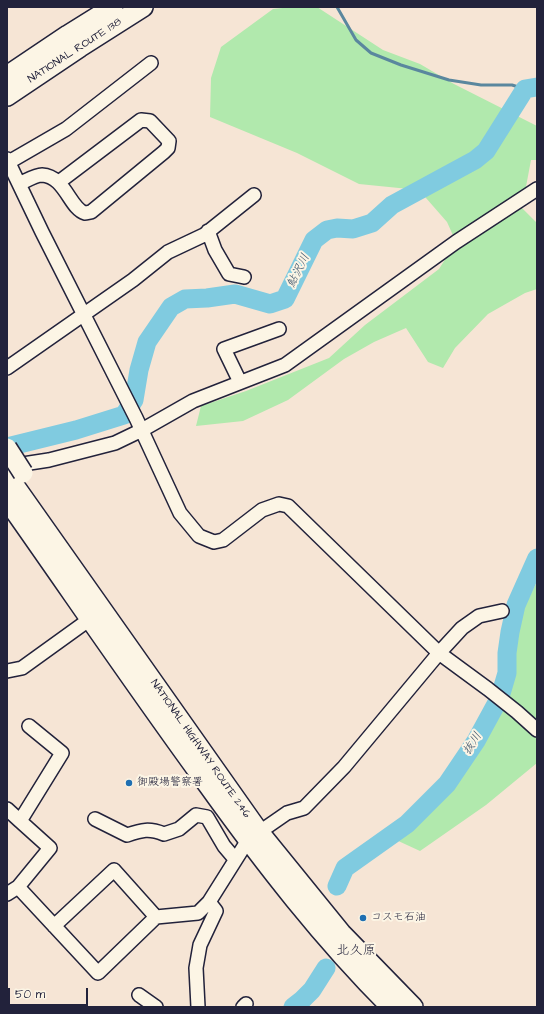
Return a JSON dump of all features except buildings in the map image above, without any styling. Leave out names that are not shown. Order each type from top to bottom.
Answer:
[{"type":"highway","name":"NATIONAL ROUTE 138","points":[[7,76],[113,7]]},
{"type":"highway","name":"NATIONAL ROUTE 138","points":[[7,96],[143,7]]},
{"type":"highway","points":[[7,448],[11,473],[67,543],[79,589]]},
{"type":"highway","name":"NATIONAL HIGHWAY ROUTE 246","points":[[7,500],[79,589],[332,946],[390,1007]]},
{"type":"highway","points":[[7,519],[37,556],[79,589]]},
{"type":"highway","name":"NATIONAL HIGHWAY ROUTE 246","points":[[79,589],[90,618],[175,740],[253,836],[341,933],[413,1007]]},
{"type":"street","points":[[150,63],[66,129],[8,161],[42,232],[142,430],[180,513],[199,536],[214,542],[223,540],[262,510],[279,504],[288,506],[440,652],[506,703],[537,730]]},
{"type":"street","points":[[19,184],[41,174],[50,176],[59,182],[79,209],[85,213],[91,212],[164,152],[168,148],[169,141],[150,121],[141,120],[59,182]]},
{"type":"street","points":[[11,473],[49,460],[115,443],[142,430],[193,401],[286,364],[456,242],[537,189]]},
{"type":"street","points":[[7,368],[133,280],[168,252],[204,235],[254,195]]},
{"type":"street","points":[[208,231],[215,250],[229,274],[244,277]]},
{"type":"street","points":[[240,382],[224,349],[279,329]]},
{"type":"street","points":[[7,809],[50,848],[12,891],[54,926],[98,973],[156,917],[198,913],[209,902],[231,868],[235,859],[253,836],[287,813],[304,808],[344,767],[440,652],[462,628],[479,616],[502,611]]},
{"type":"street","points":[[7,671],[22,668],[90,618]]},
{"type":"street","points":[[20,821],[62,753],[29,726]]},
{"type":"street","points":[[95,819],[127,835],[142,830],[154,830],[164,834],[179,829],[196,815],[206,817],[224,846],[235,859]]},
{"type":"street","points":[[54,926],[114,870],[156,917]]},
{"type":"street","points":[[198,1007],[196,968],[200,945],[216,911],[209,902]]},
{"type":"street","points":[[139,995],[156,1007]]},
{"type":"green space","points":[[317,7],[383,50],[420,64],[454,84],[537,126],[537,160],[531,160],[522,208],[537,223],[537,289],[525,293],[488,314],[455,348],[443,368],[428,362],[406,328],[374,342],[344,359],[288,400],[243,421],[196,426],[201,406],[246,391],[329,358],[365,325],[439,269],[456,242],[447,222],[419,190],[359,184],[297,153],[210,117],[211,78],[221,47],[273,9]]},
{"type":"green space","points":[[537,582],[537,763],[486,805],[420,851],[394,839],[462,773],[499,676],[518,619]]},
{"type":"waterway","points":[[337,7],[356,40],[371,53],[401,65],[449,80],[481,85],[512,85],[525,89]]},
{"type":"waterway","name":"鮎沢川","points":[[7,447],[76,430],[124,415],[134,400],[139,370],[147,342],[171,307],[185,299],[235,294],[270,304],[285,299],[314,240],[327,230],[337,228],[353,229],[372,223],[392,205],[475,160],[486,151],[525,89],[537,87]]},
{"type":"waterway","name":"抜川","points":[[337,886],[345,868],[407,824],[447,784],[476,741],[500,697],[507,673],[507,653],[516,605],[537,558]]},
{"type":"waterway","name":"抜川","points":[[293,1007],[312,990],[326,968]]},
{"type":"place","name":"御殿場警察署","points":[[129,783]]},
{"type":"place","name":"コスモ石油","points":[[363,918]]},
{"type":"district","name":"北久原","points":[[356,951]]}]
